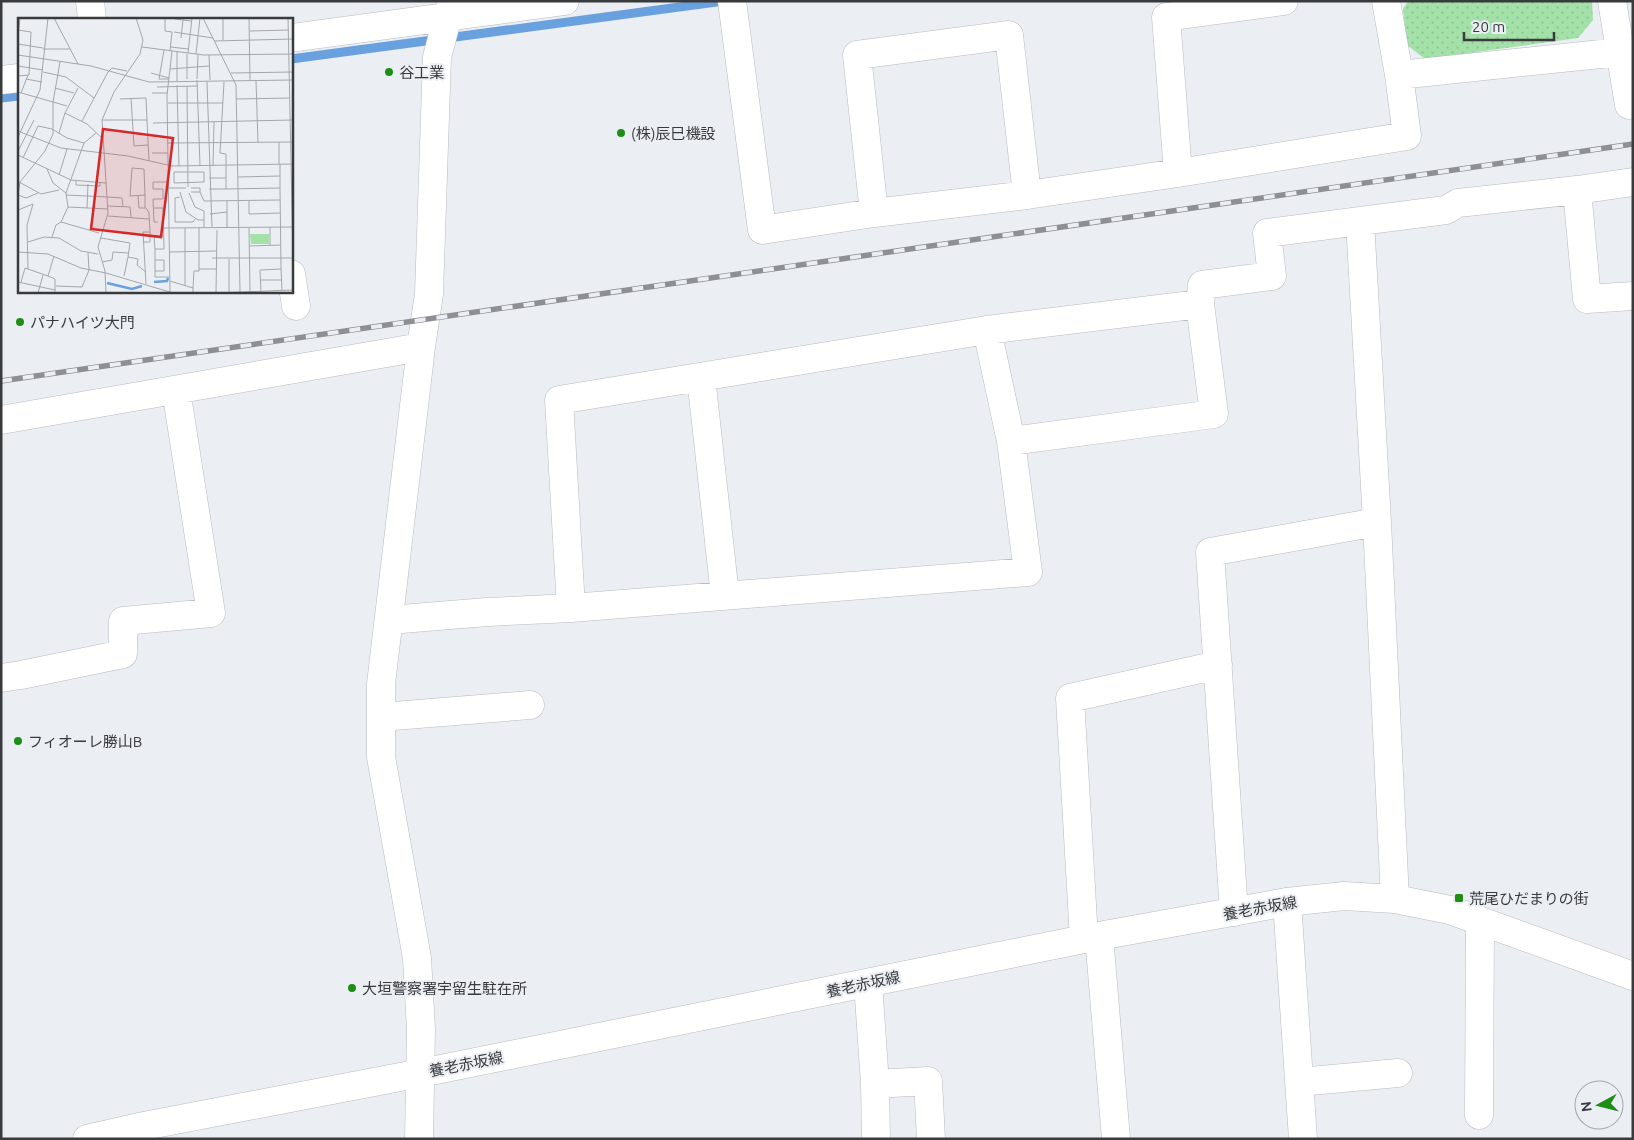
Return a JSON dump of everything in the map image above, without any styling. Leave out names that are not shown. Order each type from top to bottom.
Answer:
[{"type":"street","points":[[90,1],[92,18]]},
{"type":"street","points":[[292,38],[448,14],[565,1]]},
{"type":"street","points":[[1178,173],[1166,17],[1284,1]]},
{"type":"street","points":[[733,8],[762,230],[874,213],[1178,173],[1407,136],[1386,1]]},
{"type":"street","points":[[1612,1],[1629,105],[1633,104]]},
{"type":"street","points":[[419,1139],[421,1073],[417,958],[381,756],[381,684],[429,294],[438,54],[448,14]]},
{"type":"street","points":[[874,213],[857,55],[1009,35],[1027,194]]},
{"type":"street","points":[[1399,75],[1620,52]]},
{"type":"street","points":[[1,80],[18,78]]},
{"type":"street","points":[[1011,441],[1214,414],[1200,304],[1202,286],[1272,276],[1267,233],[1446,210],[1458,203],[1633,182]]},
{"type":"street","points":[[1577,190],[1587,299],[1633,296]]},
{"type":"street","points":[[1360,221],[1395,899]]},
{"type":"street","points":[[292,280],[296,306]]},
{"type":"street","points":[[571,608],[559,400],[987,330],[1200,304]]},
{"type":"street","points":[[389,620],[487,612],[571,608],[1028,572],[1011,441],[987,330]]},
{"type":"street","points":[[1,420],[421,347]]},
{"type":"street","points":[[701,376],[725,596]]},
{"type":"street","points":[[1,678],[22,676],[123,654],[124,621],[211,613],[176,390]]},
{"type":"street","points":[[1234,912],[1210,552],[1377,522]]},
{"type":"street","points":[[1116,1139],[1092,938],[1070,698],[1218,665]]},
{"type":"street","points":[[381,717],[530,705]]},
{"type":"street","name":"養老赤坂線","points":[[87,1139],[143,1132],[421,1073],[868,983],[1092,938],[1287,902],[1344,896],[1395,899],[1450,910],[1633,976]]},
{"type":"street","points":[[1287,902],[1303,1139]]},
{"type":"street","points":[[1479,1115],[1480,921]]},
{"type":"street","points":[[868,983],[875,1084],[876,1139]]},
{"type":"street","points":[[1299,1082],[1398,1073]]},
{"type":"street","points":[[875,1084],[928,1081],[931,1139]]},
{"type":"green space","points":[[1408,1],[1592,1],[1593,20],[1578,38],[1425,59],[1407,45],[1403,9]]},
{"type":"waterway","points":[[292,59],[724,1]]},
{"type":"waterway","points":[[1,98],[18,96]]},
{"type":"railway","points":[[1,381],[1633,144]]},
{"type":"place","name":"谷工業","points":[[389,72]]},
{"type":"place","name":"(株)辰巳機設","points":[[621,133]]},
{"type":"place","name":"パナハイツ大門","points":[[20,322]]},
{"type":"place","name":"フィオーレ勝山B","points":[[18,741]]},
{"type":"place","name":"荒尾ひだまりの街","points":[[1459,898]]},
{"type":"place","name":"大垣警察署宇留生駐在所","points":[[352,988]]}]
